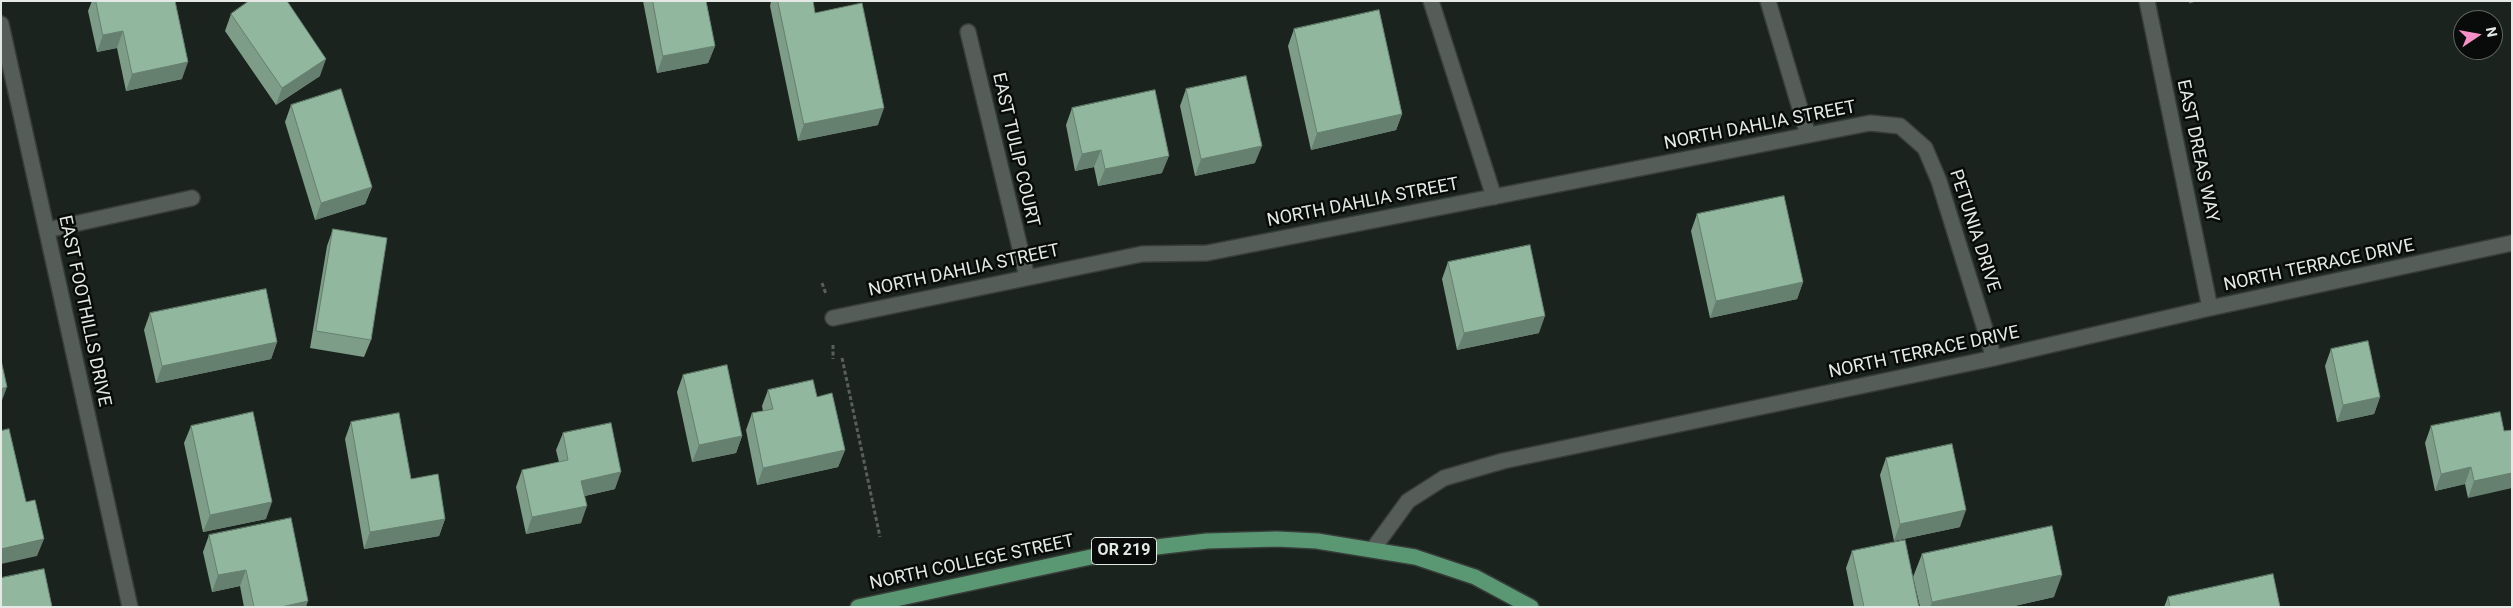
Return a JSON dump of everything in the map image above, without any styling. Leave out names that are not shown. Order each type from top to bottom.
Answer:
[{"type":"main road","name":"NORTH COLLEGE STREET","points":[[858,607],[1114,552],[1207,541],[1277,539],[1317,541],[1373,549],[1415,558],[1474,577],[1531,607]]},
{"type":"street","points":[[1431,1],[1494,197]]},
{"type":"street","points":[[1768,1],[1808,136]]},
{"type":"street","name":"EAST DREAS WAY","points":[[2147,1],[2210,308]]},
{"type":"street","name":"EAST FOOTHILLS DRIVE","points":[[1,24],[130,607]]},
{"type":"street","name":"EAST TULIP COURT","points":[[968,32],[1027,277]]},
{"type":"street","name":"NORTH DAHLIA STREET","points":[[833,318],[1142,254],[1207,253],[1870,123],[1900,126]]},
{"type":"street","name":"PETUNIA DRIVE","points":[[1900,126],[1925,148],[1939,181],[1994,358]]},
{"type":"street","points":[[47,230],[192,198]]},
{"type":"street","name":"NORTH TERRACE DRIVE","points":[[1373,549],[1408,501],[1444,478],[1503,461],[1994,358],[2210,308],[2512,243]]},
{"type":"path","points":[[842,358],[880,537]]},
{"type":"building","points":[[96,1],[175,1],[188,62],[132,74],[123,31],[103,35]]},
{"type":"building","points":[[249,1],[287,1],[326,59],[282,88],[231,14]]},
{"type":"building","points":[[653,1],[706,1],[715,46],[663,56]]},
{"type":"building","points":[[778,1],[813,1],[815,13],[862,3],[884,108],[804,124]]},
{"type":"building","points":[[1379,10],[1402,114],[1317,133],[1294,29]]},
{"type":"building","points":[[1246,76],[1262,146],[1201,159],[1186,89]]},
{"type":"building","points":[[341,89],[372,187],[321,203],[291,105]]},
{"type":"building","points":[[1155,90],[1169,156],[1105,169],[1101,150],[1082,154],[1072,108]]},
{"type":"building","points":[[1784,196],[1803,282],[1716,301],[1697,214]]},
{"type":"building","points":[[333,229],[387,238],[371,340],[316,331]]},
{"type":"building","points":[[1530,245],[1545,316],[1464,333],[1448,262]]},
{"type":"building","points":[[266,289],[277,342],[162,366],[150,313]]},
{"type":"building","points":[[2368,341],[2380,397],[2343,405],[2331,349]]},
{"type":"building","points":[[1,360],[7,387],[1,389]]},
{"type":"building","points":[[727,365],[742,436],[699,445],[683,375]]},
{"type":"building","points":[[813,380],[817,397],[832,393],[845,450],[763,468],[752,413],[773,409],[768,390]]},
{"type":"building","points":[[253,412],[272,502],[210,515],[191,426]]},
{"type":"building","points":[[2500,412],[2504,431],[2512,430],[2512,473],[2474,481],[2471,467],[2441,474],[2431,426]]},
{"type":"building","points":[[399,413],[411,479],[438,474],[445,519],[370,532],[351,422]]},
{"type":"building","points":[[611,423],[621,472],[581,481],[587,506],[532,517],[522,470],[568,460],[563,433]]},
{"type":"building","points":[[9,429],[26,502],[35,500],[44,539],[1,549],[1,431]]},
{"type":"building","points":[[1952,444],[1966,510],[1900,524],[1886,458]]},
{"type":"building","points":[[291,518],[308,601],[281,607],[254,607],[246,570],[218,575],[209,535]]},
{"type":"building","points":[[2052,526],[2062,575],[1932,602],[1922,554]]},
{"type":"building","points":[[1905,540],[1919,607],[1864,607],[1852,551]]},
{"type":"building","points":[[44,569],[52,607],[1,607],[1,578]]},
{"type":"building","points":[[2273,574],[2280,607],[2170,607],[2168,597]]}]
